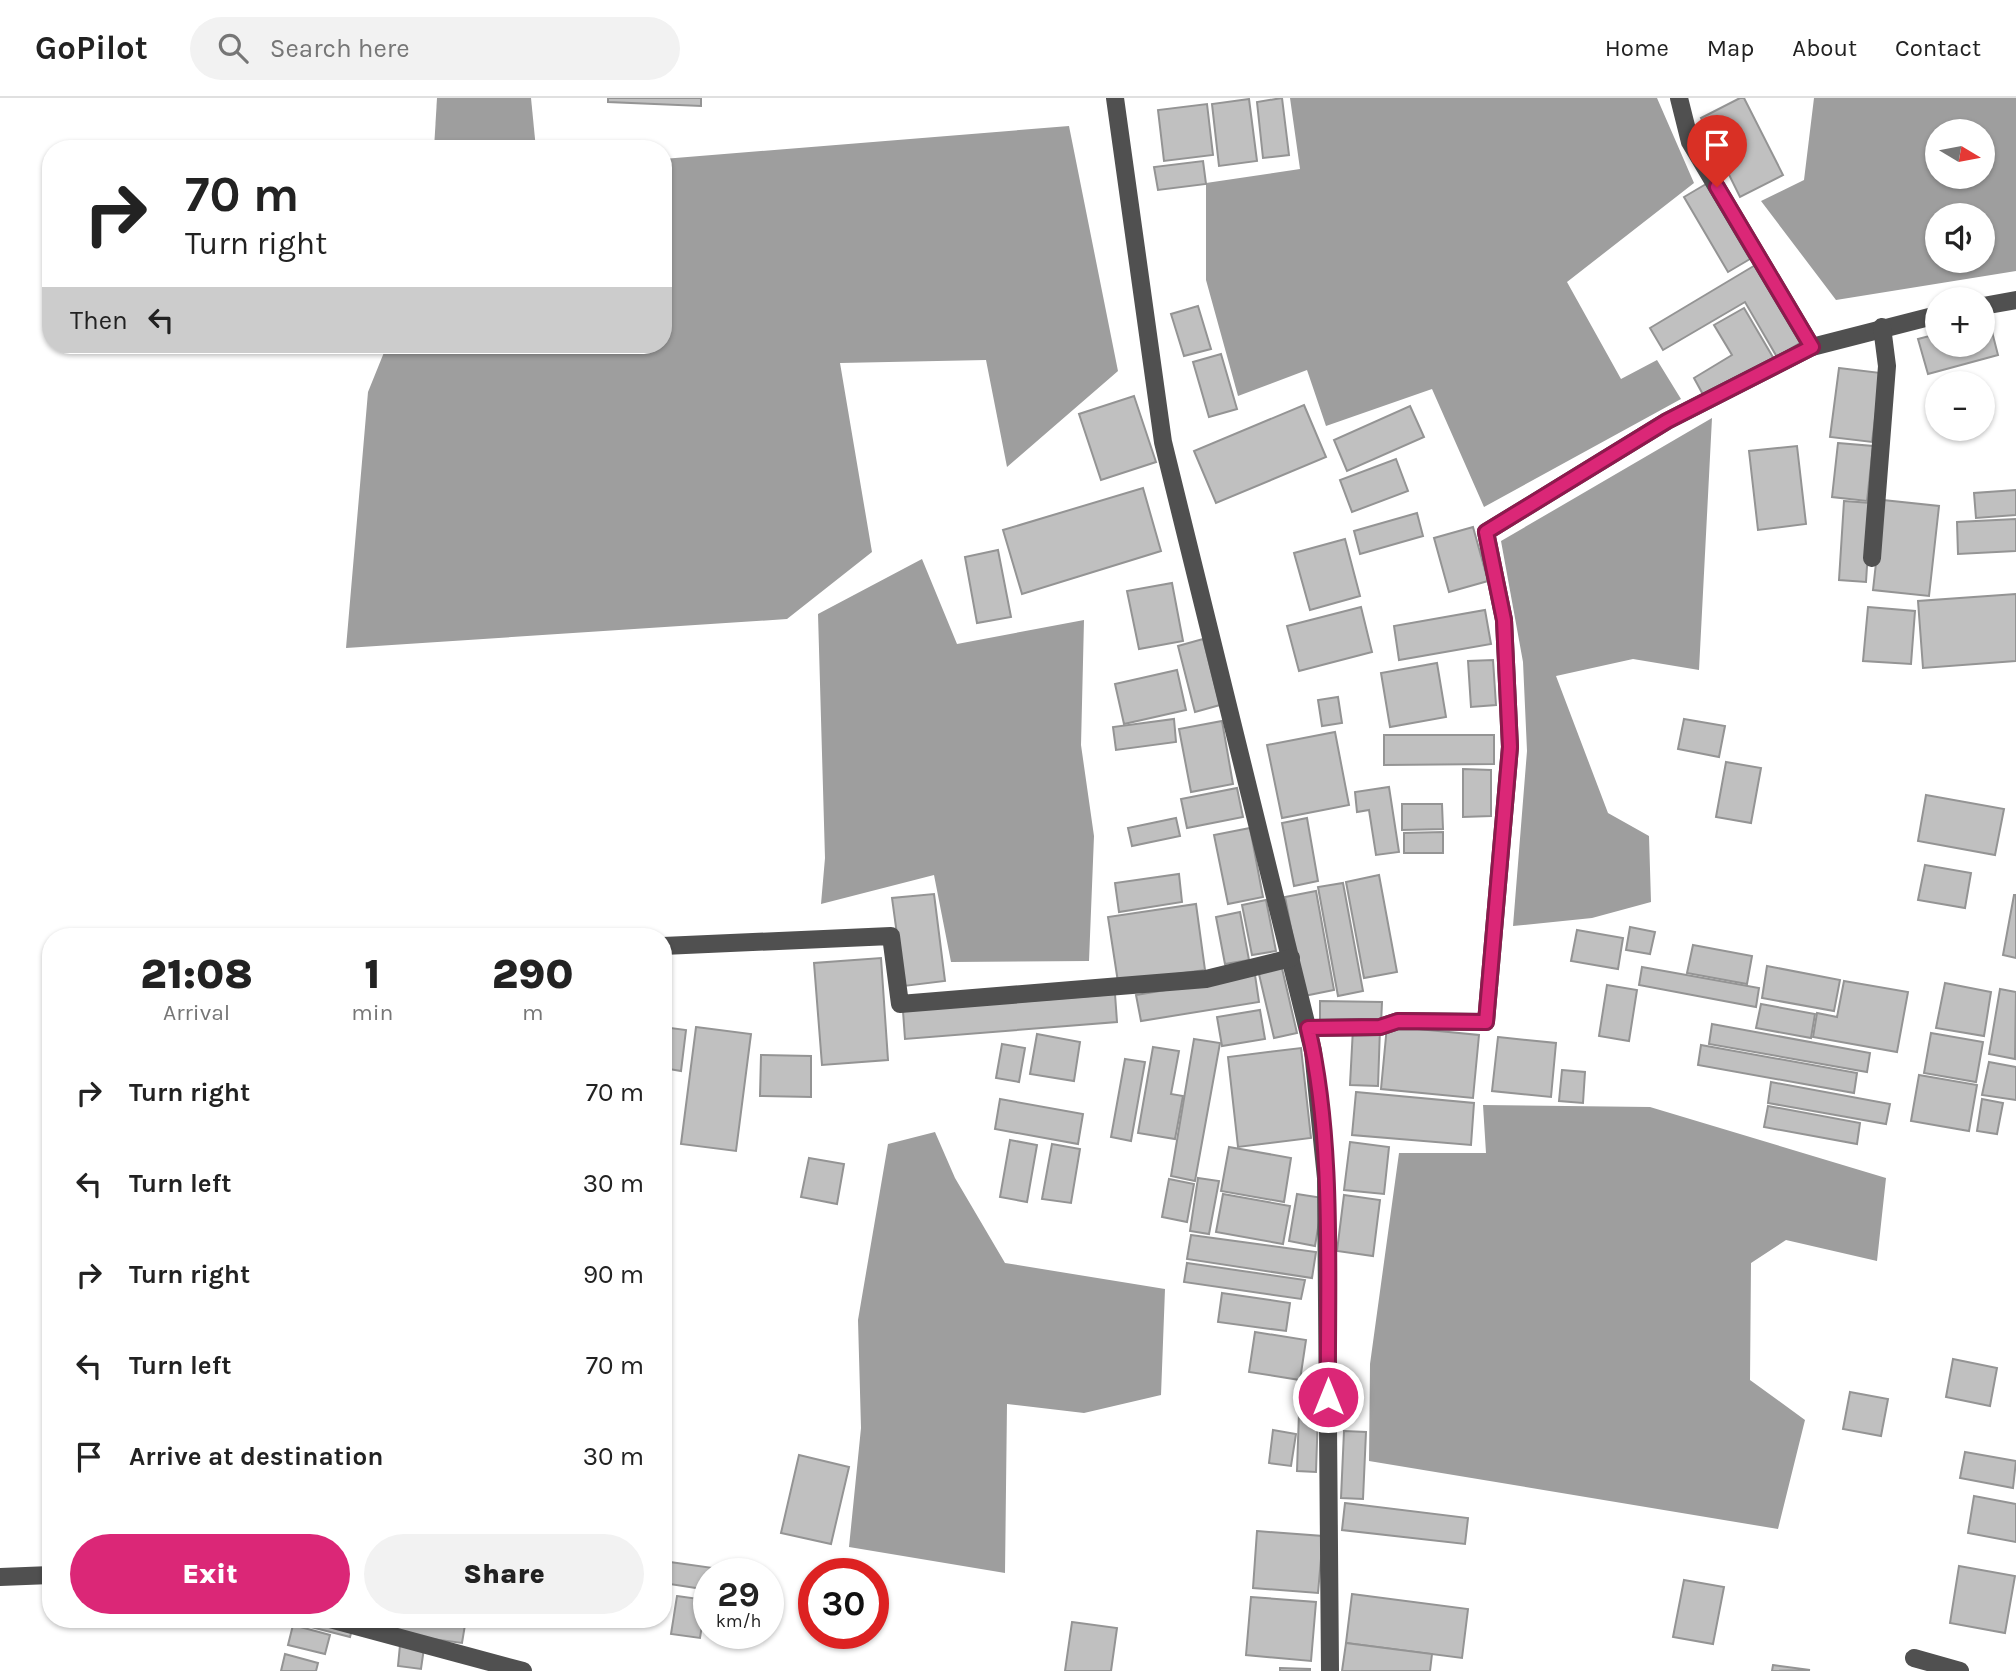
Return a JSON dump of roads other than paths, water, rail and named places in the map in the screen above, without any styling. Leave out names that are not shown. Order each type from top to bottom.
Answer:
[{"type":"street","points":[[1115,98],[1163,442],[1313,1051],[1326,1178],[1330,1671]]},
{"type":"street","points":[[1679,98],[1690,142],[1812,347]]},
{"type":"street","points":[[1995,304],[2016,300]]},
{"type":"street","points":[[1308,1028],[1380,1027],[1398,1021],[1486,1022],[1510,747],[1504,620],[1486,532],[1667,421],[1812,347],[1925,318]]},
{"type":"street","points":[[1872,558],[1887,366],[1882,327]]},
{"type":"street","points":[[672,946],[891,936],[901,1004],[1206,979],[1291,958]]},
{"type":"street","points":[[0,1577],[42,1575]]},
{"type":"street","points":[[363,1628],[523,1671]]},
{"type":"street","points":[[1913,1658],[1960,1671]]}]
